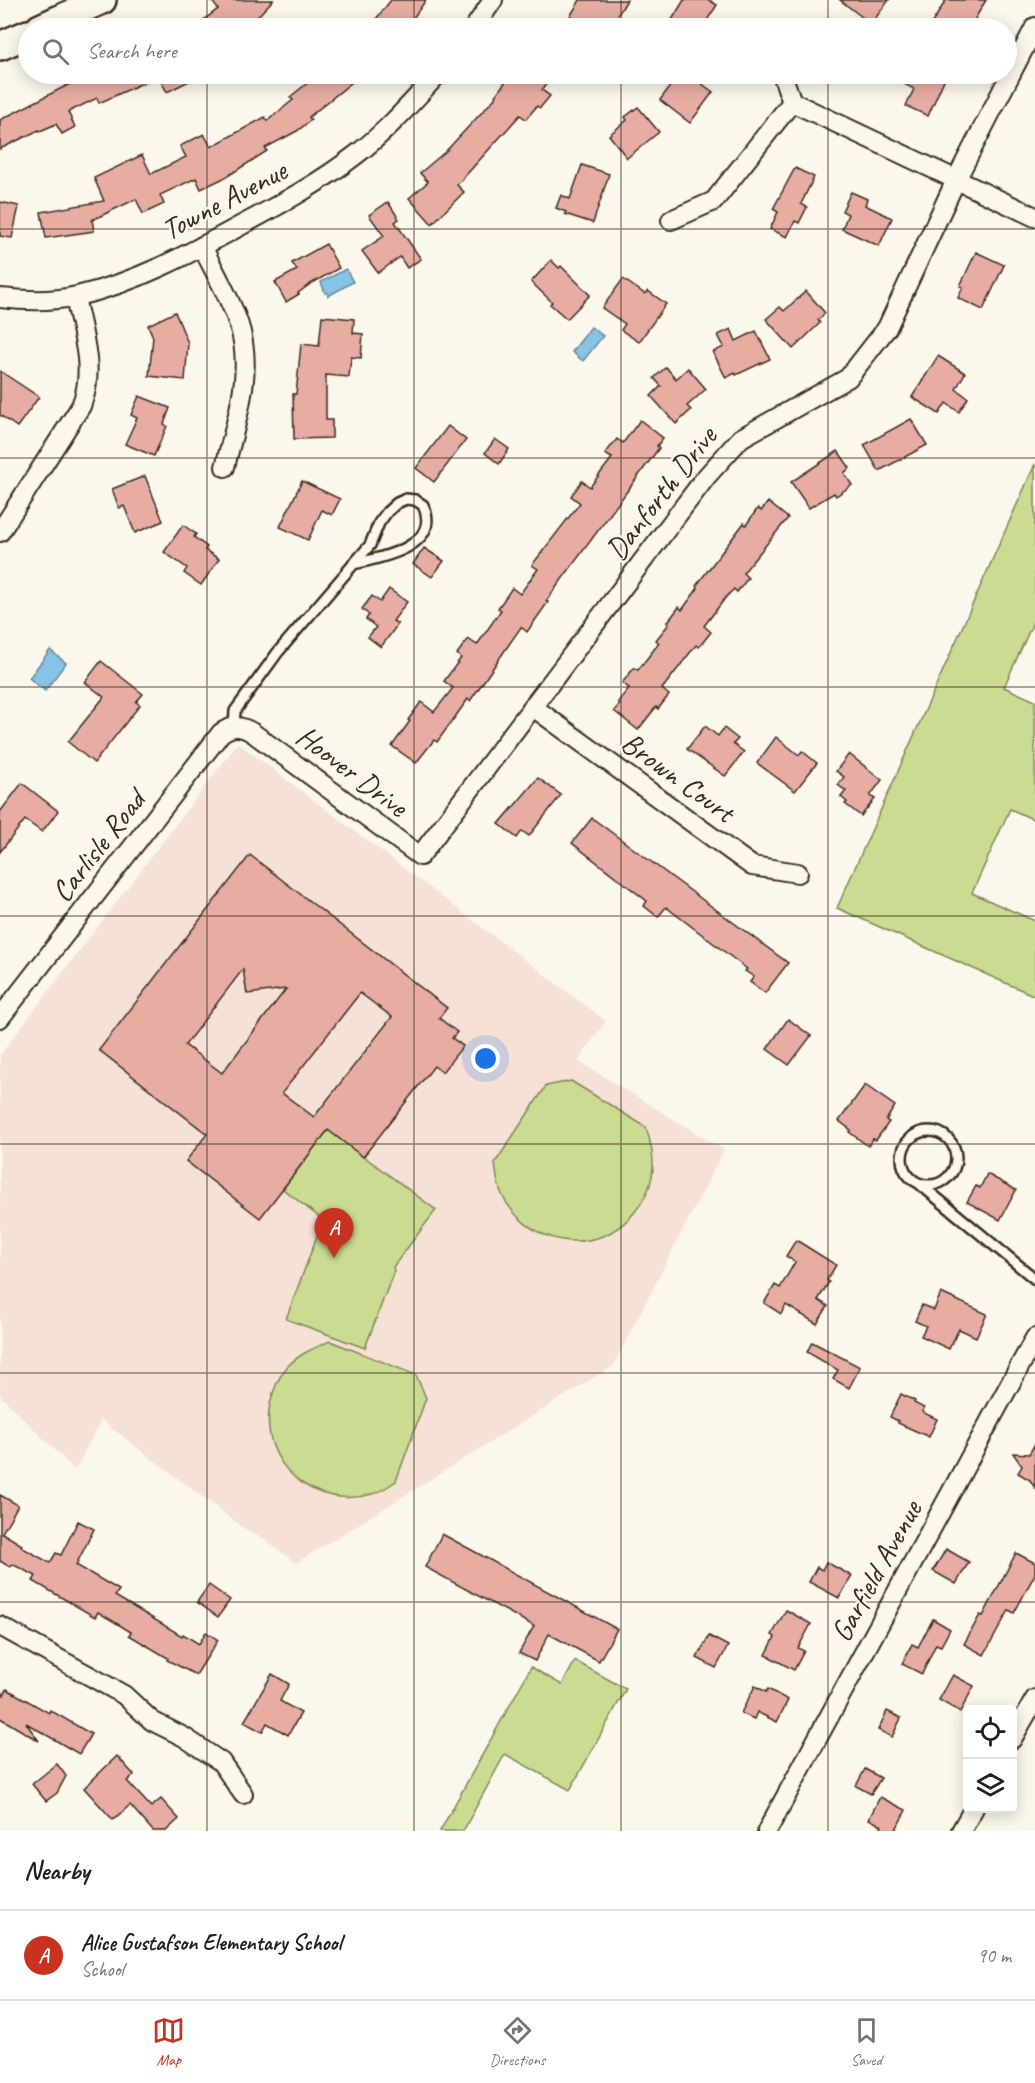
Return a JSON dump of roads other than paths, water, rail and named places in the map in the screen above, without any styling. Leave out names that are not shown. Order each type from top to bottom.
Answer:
[{"type":"street","points":[[62,18],[102,0]]},
{"type":"street","points":[[481,18],[493,0]]},
{"type":"street","name":"Danforth Drive","points":[[1017,62],[1035,27]]},
{"type":"street","points":[[0,46],[18,38]]},
{"type":"street","name":"Towne Avenue","points":[[0,298],[33,302],[75,297],[137,277],[202,246],[305,190],[359,153],[429,84]]},
{"type":"street","points":[[786,84],[792,102],[1035,217]]},
{"type":"street","name":"Danforth Drive","points":[[420,856],[706,477],[741,438],[848,378],[887,328],[956,180],[1006,84]]},
{"type":"street","points":[[671,220],[714,201],[792,102]]},
{"type":"street","points":[[202,246],[238,322],[244,355],[243,390],[225,467]]},
{"type":"street","points":[[0,532],[81,406],[86,393],[89,366],[75,297]]},
{"type":"street","name":"Brown Court","points":[[533,707],[752,866],[798,873]]},
{"type":"street","name":"Hoover Drive","points":[[242,728],[420,856]]},
{"type":"street","name":"Carlisle Road","points":[[0,1018],[221,733],[242,728]]},
{"type":"street","name":"Garfield Avenue","points":[[767,1831],[1035,1338]]},
{"type":"street","points":[[0,1626],[124,1695],[152,1721],[184,1737],[221,1762],[243,1794]]},
{"type":"street","points":[[1017,1730],[1035,1699]]},
{"type":"street","points":[[962,1831],[972,1813]]},
{"type":"lane","points":[[242,728],[235,711],[285,643],[353,564],[370,545],[380,521],[402,501],[411,499],[423,505],[426,520],[417,541],[392,555],[353,564]]},
{"type":"lane","points":[[920,1184],[937,1184],[951,1173],[955,1165],[957,1156],[955,1148],[943,1134],[934,1131],[917,1133],[904,1146],[901,1155],[905,1173],[1035,1278]]},
{"type":"water","points":[[346,269],[353,282],[328,296],[321,282]]},
{"type":"water","points":[[591,327],[603,336],[583,361],[572,352]]},
{"type":"water","points":[[50,650],[66,663],[45,691],[29,678]]},
{"type":"place","name":"Alice Gustafson Elementary School","points":[[334,1258]]}]
